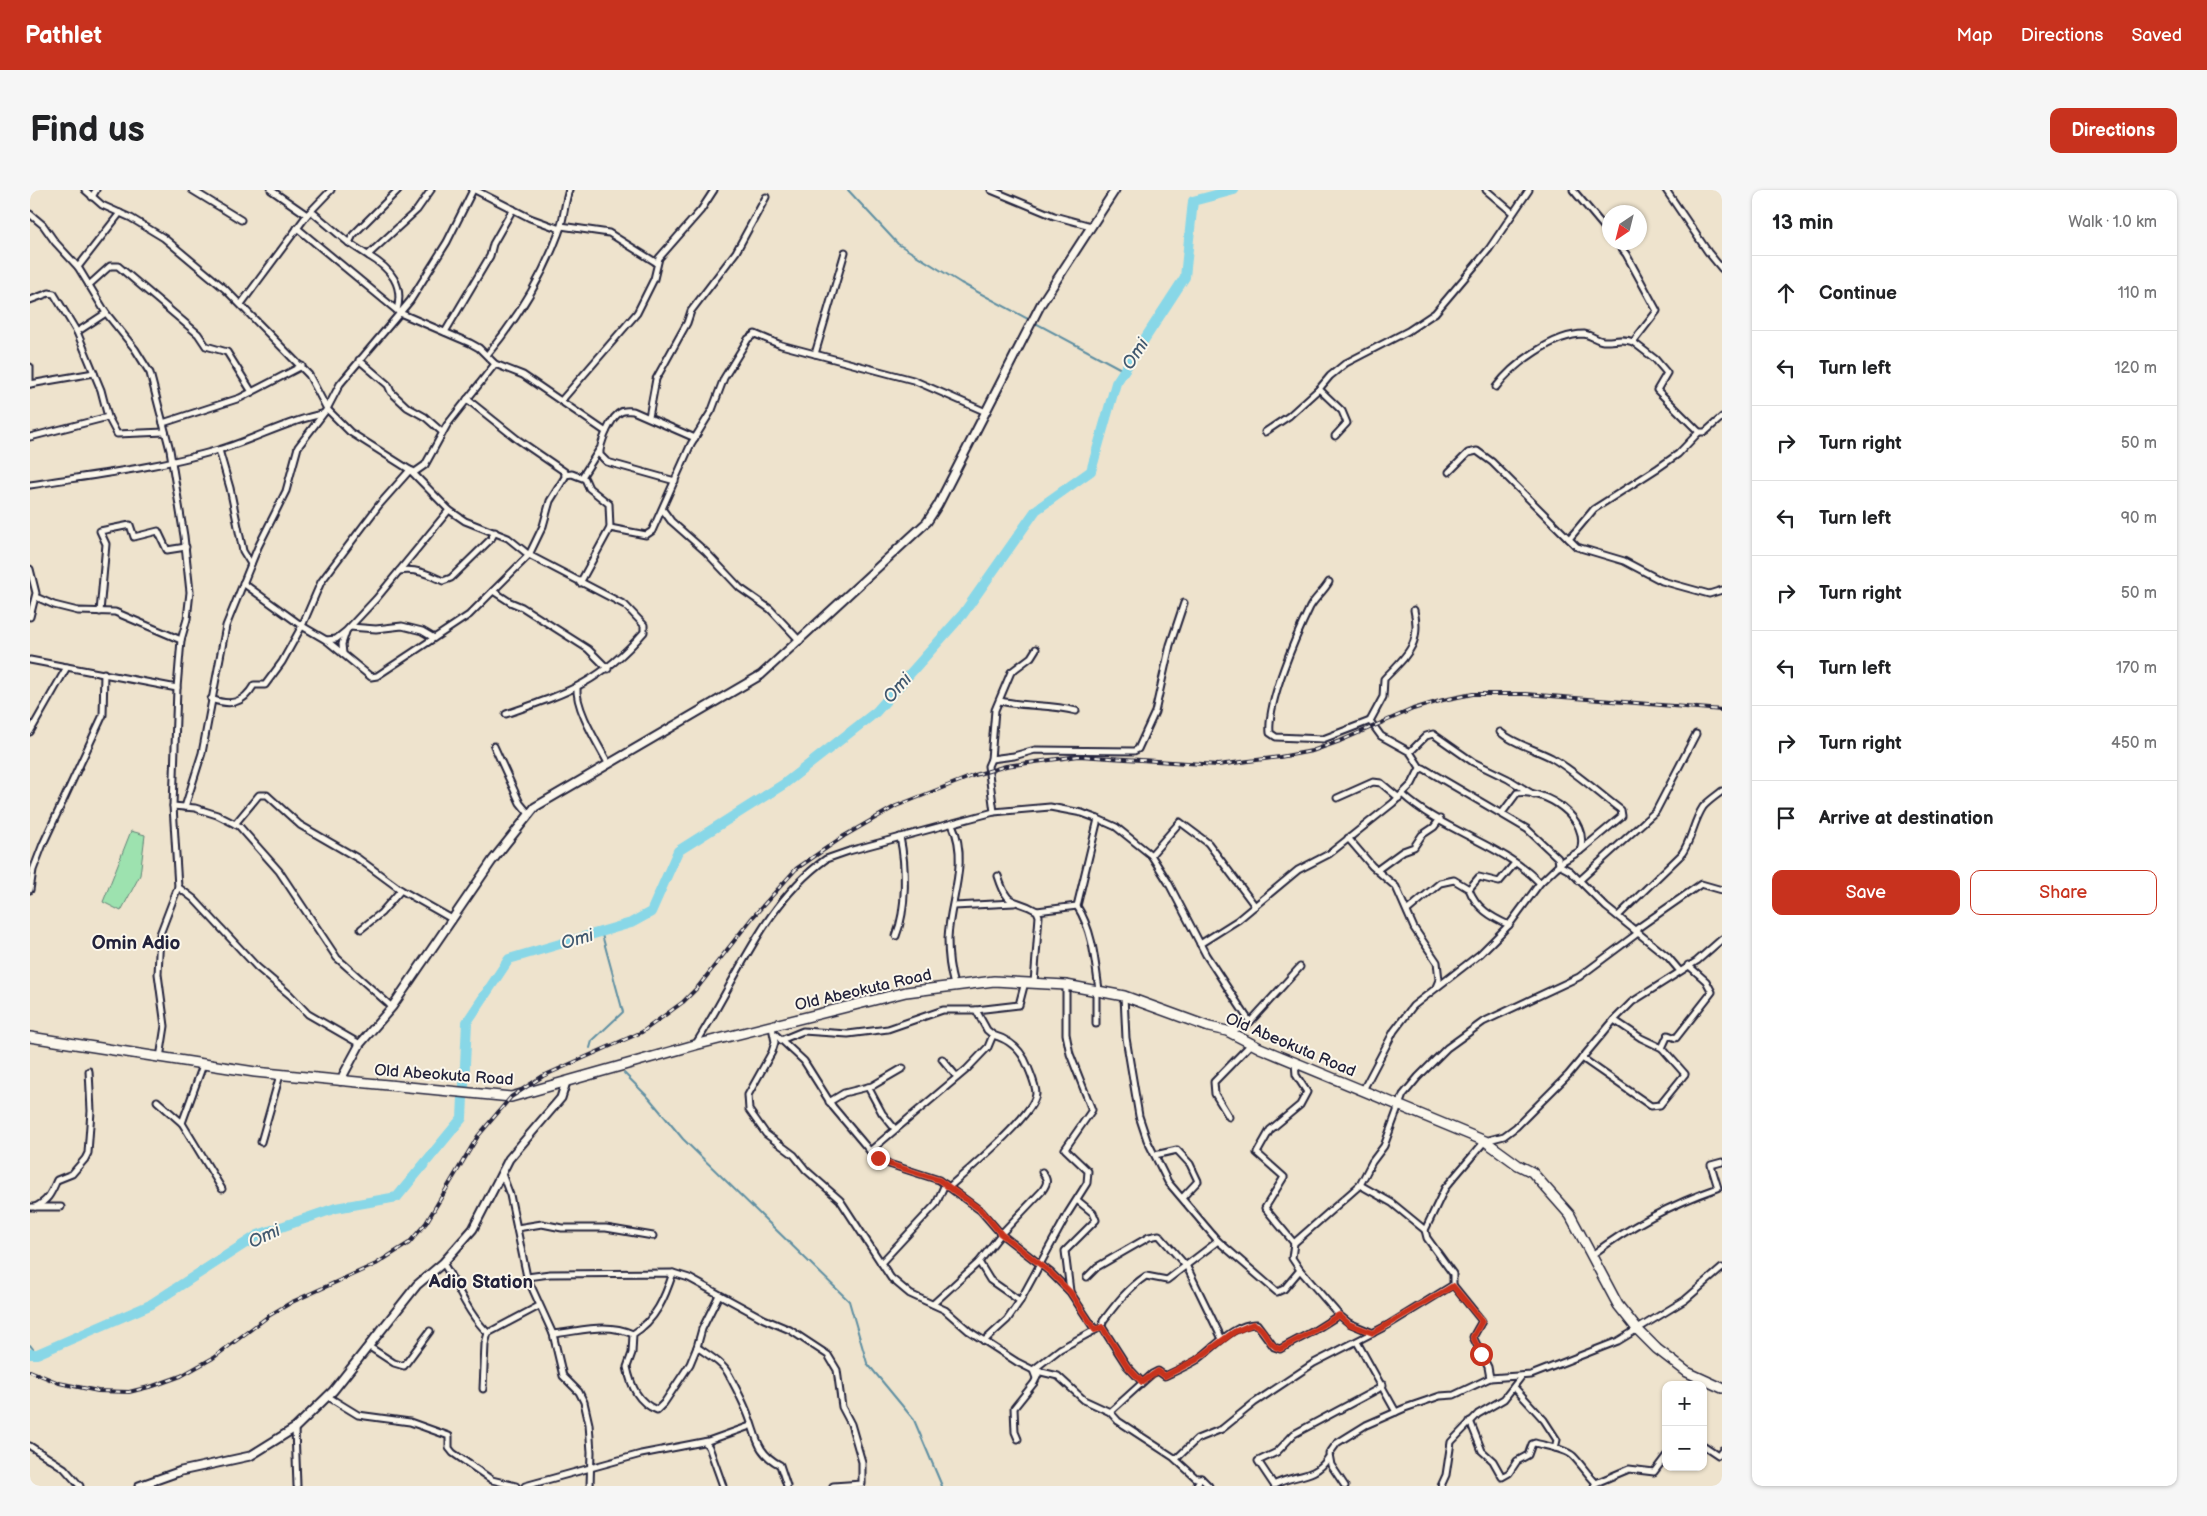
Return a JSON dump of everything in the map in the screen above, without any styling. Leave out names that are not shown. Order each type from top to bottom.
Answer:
[{"type":"highway","name":"Old Abeokuta Road","points":[[30,1037],[203,1066],[511,1097],[695,1045],[773,1031],[906,992],[994,981],[1066,985],[1098,990],[1124,996],[1209,1027],[1227,1031],[1251,1044],[1295,1063],[1485,1141],[1518,1165],[1532,1172],[1570,1215],[1618,1306],[1636,1329],[1657,1349],[1687,1372],[1722,1388]]},
{"type":"street","points":[[85,190],[92,197],[131,218],[178,248],[241,304],[302,366],[312,378],[325,411],[359,439],[410,470],[449,510],[472,524],[508,538],[529,555],[625,605],[644,625],[644,632],[624,656],[608,669],[577,687],[506,714]]},
{"type":"street","points":[[92,197],[96,190]]},
{"type":"street","points":[[192,190],[241,220]]},
{"type":"street","points":[[271,190],[309,213],[395,277],[400,293],[399,312]]},
{"type":"street","points":[[241,304],[297,228],[331,190]]},
{"type":"street","points":[[349,243],[353,235],[398,190]]},
{"type":"street","points":[[369,256],[372,250],[417,210],[432,190]]},
{"type":"street","points":[[185,807],[202,753],[226,626],[251,564],[286,491],[298,447],[325,411],[340,384],[399,312],[432,267],[474,190],[530,218],[561,228],[609,233],[657,263]]},
{"type":"street","points":[[487,355],[516,317],[551,253],[561,228],[569,190]]},
{"type":"street","points":[[561,401],[637,313],[651,287],[657,263],[665,251],[701,210],[714,190]]},
{"type":"street","points":[[991,190],[1054,216],[1091,226]]},
{"type":"street","points":[[340,1081],[360,1044],[392,1007],[505,843],[529,814],[548,798],[761,675],[927,522],[938,505],[1041,304],[1115,190]]},
{"type":"street","points":[[1486,190],[1513,213]]},
{"type":"street","points":[[1265,432],[1289,416],[1346,363],[1408,331],[1435,313],[1490,249],[1529,190]]},
{"type":"street","points":[[1573,190],[1602,224]]},
{"type":"street","points":[[1666,190],[1708,252],[1722,269]]},
{"type":"street","points":[[649,417],[656,379],[687,324],[691,311],[736,252],[766,197]]},
{"type":"street","points":[[444,332],[490,256],[493,244],[513,209]]},
{"type":"street","points":[[78,267],[120,213]]},
{"type":"street","points":[[30,214],[44,225],[55,242],[78,267],[106,313],[136,349],[150,373],[166,432],[186,547],[190,592],[187,619],[181,640],[177,688],[173,806],[178,887],[164,922],[159,941],[158,974],[165,1026],[160,1058]]},
{"type":"street","points":[[297,228],[399,312],[470,343],[487,355],[495,364],[523,375],[606,432]]},
{"type":"street","points":[[1623,250],[1657,311],[1633,342]]},
{"type":"street","points":[[815,354],[845,252]]},
{"type":"street","points":[[89,285],[110,266],[118,266],[198,334],[206,346],[227,352],[252,392]]},
{"type":"street","points":[[30,300],[49,293],[54,294],[77,332],[114,431],[119,435],[166,432]]},
{"type":"street","points":[[77,332],[106,313]]},
{"type":"street","points":[[610,528],[649,534],[664,510],[695,438],[712,410],[724,378],[748,338],[755,334],[782,345],[914,380],[986,412]]},
{"type":"street","points":[[1496,387],[1502,379],[1533,353],[1566,338],[1586,334],[1602,341],[1625,338],[1655,359],[1667,373],[1657,390],[1699,432]]},
{"type":"street","points":[[360,360],[388,385],[407,407],[425,416],[442,432]]},
{"type":"street","points":[[211,700],[226,704],[235,702],[250,693],[254,685],[265,685],[282,662],[302,626],[321,582],[379,505],[410,470],[419,470],[425,465],[442,432],[495,364]]},
{"type":"street","points":[[164,423],[213,408],[252,392],[302,366]]},
{"type":"street","points":[[30,367],[30,384],[94,374]]},
{"type":"street","points":[[1319,390],[1342,412],[1347,423],[1335,436]]},
{"type":"street","points":[[468,399],[517,439],[563,470],[565,475]]},
{"type":"street","points":[[582,477],[599,450],[606,432],[617,414],[622,410],[633,411],[649,417],[695,438]]},
{"type":"street","points":[[30,485],[172,462],[219,450],[293,421],[325,411]]},
{"type":"street","points":[[1569,539],[1594,509],[1665,464],[1699,432],[1705,432],[1722,417]]},
{"type":"street","points":[[30,437],[108,418]]},
{"type":"street","points":[[219,450],[230,488],[243,551],[251,564]]},
{"type":"street","points":[[599,450],[600,455],[607,462],[675,481]]},
{"type":"street","points":[[1449,472],[1468,453],[1477,451],[1492,462],[1577,547],[1624,561],[1662,581],[1709,594],[1722,590]]},
{"type":"street","points":[[565,475],[572,474],[582,477],[587,481],[588,488],[609,504],[610,528],[580,583]]},
{"type":"street","points":[[243,583],[302,626],[326,640],[367,674],[377,676],[469,615],[529,555],[543,526],[550,501],[565,475]]},
{"type":"street","points":[[326,640],[336,639],[348,629],[449,510]]},
{"type":"street","points":[[664,510],[671,522],[706,552],[740,588],[770,609],[800,641]]},
{"type":"street","points":[[100,612],[106,544],[100,531],[130,525],[134,537],[158,531],[167,550],[186,547]]},
{"type":"street","points":[[399,571],[414,570],[443,580],[451,578],[470,561],[495,532]]},
{"type":"street","points":[[30,569],[36,597],[30,617]]},
{"type":"street","points":[[1329,582],[1311,605],[1274,702],[1269,724],[1270,733],[1276,737],[1323,738],[1370,721],[1382,697],[1384,678],[1408,653],[1415,642],[1418,627],[1414,610]]},
{"type":"street","points":[[493,591],[588,649],[608,669]]},
{"type":"street","points":[[36,597],[67,609],[126,616],[181,640]]},
{"type":"street","points":[[992,759],[1014,756],[1035,750],[1134,751],[1138,749],[1154,712],[1170,645],[1184,603]]},
{"type":"street","points":[[348,629],[376,629],[402,626],[422,631],[434,638]]},
{"type":"street","points":[[343,654],[342,644],[348,629]]},
{"type":"street","points":[[994,812],[988,766],[992,759],[995,710],[1011,672],[1031,657],[1036,649]]},
{"type":"street","points":[[30,660],[177,688]]},
{"type":"street","points":[[30,732],[67,666]]},
{"type":"street","points":[[30,890],[33,870],[43,844],[103,715],[104,673]]},
{"type":"street","points":[[577,687],[578,698],[590,729],[608,763]]},
{"type":"street","points":[[1000,701],[1028,706],[1048,705],[1076,711]]},
{"type":"street","points":[[1370,721],[1381,736],[1410,752],[1422,768],[1430,769],[1488,807],[1502,813],[1536,837],[1558,858],[1559,864],[1668,957],[1680,970]]},
{"type":"street","points":[[1364,1090],[1402,1017],[1435,987],[1480,954],[1509,925],[1540,884],[1559,864],[1580,851],[1618,822],[1623,813],[1569,769],[1550,757],[1506,737],[1500,732]]},
{"type":"street","points":[[1410,752],[1421,740],[1433,734],[1472,762],[1508,778],[1534,795]]},
{"type":"street","points":[[1579,881],[1656,811],[1696,734]]},
{"type":"street","points":[[494,746],[520,803],[529,814]]},
{"type":"street","points":[[1200,944],[1255,906],[1294,874],[1318,861],[1348,838],[1400,796],[1422,768]]},
{"type":"street","points":[[1337,798],[1374,782],[1381,783],[1468,837],[1499,850],[1540,884]]},
{"type":"street","points":[[1618,916],[1681,854],[1689,844],[1696,820],[1705,804],[1722,791]]},
{"type":"street","points":[[1502,813],[1516,793],[1534,795],[1554,801],[1570,815],[1582,838],[1580,851]]},
{"type":"street","points":[[235,824],[259,795],[267,795],[300,825],[359,859],[401,890],[452,919]]},
{"type":"street","points":[[173,806],[217,814],[235,824],[254,841],[279,871],[337,958],[392,1007]]},
{"type":"street","points":[[695,1045],[768,920],[794,887],[826,859],[994,812],[1050,807],[1082,813],[1098,819],[1116,828],[1151,855],[1168,882],[1200,944],[1250,1022]]},
{"type":"street","points":[[1096,1024],[1098,990],[1090,934],[1076,906],[1098,819]]},
{"type":"street","points":[[1380,871],[1403,851],[1414,846],[1422,835],[1434,827],[1440,819]]},
{"type":"street","points":[[1151,855],[1180,822],[1208,843],[1255,906]]},
{"type":"street","points":[[952,824],[958,843],[959,869],[948,938],[954,985]]},
{"type":"street","points":[[896,936],[902,914],[904,858],[900,837]]},
{"type":"street","points":[[1348,838],[1393,883],[1408,910],[1414,928],[1437,962],[1439,980],[1435,987]]},
{"type":"street","points":[[1469,889],[1479,877],[1499,882],[1515,863]]},
{"type":"street","points":[[998,876],[1006,896],[1014,903],[1037,911],[1076,906]]},
{"type":"street","points":[[1408,910],[1440,883],[1454,880],[1469,889],[1473,899],[1489,917],[1509,925]]},
{"type":"street","points":[[1373,1333],[1349,1324],[1339,1315],[1292,1258],[1294,1243],[1360,1185],[1372,1162],[1384,1146],[1403,1095],[1447,1048],[1483,1022],[1579,977],[1701,884],[1722,890]]},
{"type":"street","points":[[178,887],[194,899],[257,967],[290,995],[308,1014],[360,1044]]},
{"type":"street","points":[[361,929],[381,913],[401,890]]},
{"type":"street","points":[[954,906],[1014,903]]},
{"type":"street","points":[[781,1040],[803,1031],[825,1034],[865,1033],[906,1024],[936,1011],[976,1010],[1018,1004],[1029,982],[1039,920],[1037,911]]},
{"type":"street","points":[[1490,1378],[1488,1367],[1473,1337],[1482,1321],[1453,1286],[1453,1274],[1426,1238],[1425,1230],[1445,1188],[1485,1141],[1504,1136],[1516,1128],[1632,1002],[1697,961],[1722,939]]},
{"type":"street","points":[[1662,1048],[1668,1035],[1676,1038],[1712,992],[1706,981],[1688,965]]},
{"type":"street","points":[[1227,1031],[1240,1028],[1250,1022],[1300,967]]},
{"type":"street","points":[[984,1341],[1007,1320],[1020,1301],[1087,1183],[1088,1171],[1065,1149],[1092,1110],[1070,1054],[1066,1034],[1066,985]]},
{"type":"street","points":[[1124,996],[1132,1079],[1139,1116],[1147,1140],[1168,1182],[1183,1197],[1218,1241],[1276,1292],[1284,1289],[1300,1270]]},
{"type":"street","points":[[881,1263],[936,1204],[947,1185],[1016,1124],[1036,1094],[1025,1057],[1004,1038],[993,1035],[987,1030],[976,1010]]},
{"type":"street","points":[[1582,1058],[1651,1106],[1660,1105],[1685,1074],[1662,1048],[1641,1038],[1614,1020]]},
{"type":"street","points":[[773,1031],[804,1061],[829,1102],[870,1151],[889,1164],[928,1176],[947,1185],[982,1211],[1001,1234],[1070,1292],[1095,1330]]},
{"type":"street","points":[[773,1031],[772,1052],[748,1095],[749,1110],[766,1134],[794,1155],[806,1170],[840,1200],[881,1263],[899,1286],[910,1294],[945,1310],[968,1331],[1033,1370],[1058,1376],[1084,1400],[1110,1412],[1118,1421],[1176,1459],[1196,1478],[1201,1478],[1209,1486]]},
{"type":"street","points":[[870,1151],[957,1078],[988,1047],[993,1035]]},
{"type":"street","points":[[1229,1117],[1215,1094],[1214,1082],[1251,1044]]},
{"type":"street","points":[[942,1059],[957,1078]]},
{"type":"street","points":[[1294,1243],[1265,1208],[1284,1177],[1257,1153],[1270,1130],[1300,1105],[1306,1092],[1296,1074],[1295,1063]]},
{"type":"street","points":[[182,1123],[203,1066]]},
{"type":"street","points":[[829,1102],[844,1093],[868,1087],[903,1068]]},
{"type":"street","points":[[32,1207],[45,1202],[52,1194],[57,1180],[72,1174],[86,1159],[91,1111],[89,1071]]},
{"type":"street","points":[[261,1142],[280,1075]]},
{"type":"street","points":[[140,1486],[181,1471],[250,1456],[295,1428],[327,1396],[417,1285],[443,1263],[473,1229],[515,1150],[561,1098],[566,1082]]},
{"type":"street","points":[[868,1087],[882,1113],[894,1129]]},
{"type":"street","points":[[157,1100],[182,1123],[222,1189]]},
{"type":"street","points":[[1155,1155],[1177,1150],[1190,1164],[1198,1181],[1183,1197]]},
{"type":"street","points":[[1592,1256],[1635,1226],[1691,1198],[1718,1188],[1711,1165],[1722,1162]]},
{"type":"street","points":[[932,1304],[979,1262],[1001,1234],[1045,1187],[1048,1179],[1042,1172]]},
{"type":"street","points":[[502,1174],[510,1195],[527,1277],[553,1334],[563,1376],[579,1392],[584,1402],[589,1424],[590,1486]]},
{"type":"street","points":[[1360,1185],[1392,1203],[1425,1230]]},
{"type":"street","points":[[1070,1292],[1065,1251],[1096,1220],[1093,1212],[1077,1200]]},
{"type":"street","points":[[32,1207],[61,1207]]},
{"type":"street","points":[[517,1228],[542,1224],[562,1228],[606,1228],[653,1236]]},
{"type":"street","points":[[1087,1277],[1097,1267],[1155,1235],[1164,1239],[1187,1267],[1222,1339]]},
{"type":"street","points":[[1142,1382],[1127,1366],[1102,1327],[1103,1321],[1120,1299],[1146,1276],[1167,1280],[1187,1267],[1218,1241]]},
{"type":"street","points":[[979,1262],[990,1280],[1020,1301]]},
{"type":"street","points":[[443,1263],[456,1283],[458,1293],[488,1333]]},
{"type":"street","points":[[1383,1384],[1378,1389],[1294,1434],[1277,1452],[1258,1461],[1274,1485],[1287,1478],[1309,1475],[1322,1467],[1331,1450],[1342,1440],[1366,1425],[1396,1412],[1440,1396],[1460,1393],[1490,1378],[1531,1375],[1618,1341],[1685,1300],[1722,1268]]},
{"type":"street","points":[[527,1277],[550,1274],[673,1273],[689,1278],[790,1330],[828,1355],[837,1370],[842,1407],[851,1424],[863,1470],[862,1484],[832,1486]]},
{"type":"street","points":[[634,1334],[661,1307],[673,1273]]},
{"type":"street","points":[[1176,1459],[1197,1438],[1222,1429],[1285,1381],[1314,1363],[1373,1333],[1453,1286]]},
{"type":"street","points":[[634,1334],[632,1353],[627,1367],[632,1388],[636,1395],[657,1410],[664,1403],[690,1364],[698,1347],[702,1328],[719,1295]]},
{"type":"street","points":[[483,1390],[485,1344],[488,1333],[539,1306]]},
{"type":"street","points":[[1110,1412],[1142,1382],[1158,1371],[1165,1376],[1185,1366],[1222,1339],[1246,1326],[1257,1324],[1274,1347],[1280,1349],[1339,1315]]},
{"type":"street","points":[[553,1334],[602,1327],[619,1327],[634,1334]]},
{"type":"street","points":[[1033,1370],[1060,1350],[1102,1327]]},
{"type":"street","points":[[368,1346],[394,1363],[404,1366],[430,1331]]},
{"type":"street","points":[[1357,1342],[1383,1384],[1396,1412]]},
{"type":"street","points":[[698,1347],[728,1374],[749,1417],[750,1426],[760,1449],[771,1461],[780,1465],[787,1486]]},
{"type":"street","points":[[1033,1370],[1036,1378]]},
{"type":"street","points":[[1018,1439],[1015,1432],[1014,1408],[1041,1371]]},
{"type":"street","points":[[1441,1486],[1446,1475],[1451,1442],[1470,1421],[1484,1410],[1500,1402],[1521,1377]]},
{"type":"street","points":[[1514,1387],[1535,1410],[1557,1440],[1555,1448]]},
{"type":"street","points":[[327,1396],[358,1415],[410,1422],[449,1436],[449,1448],[453,1453],[492,1480],[516,1486]]},
{"type":"street","points":[[1470,1421],[1482,1450],[1493,1461],[1502,1477],[1509,1473],[1517,1461],[1528,1455],[1532,1444],[1555,1448],[1573,1456],[1595,1485],[1629,1469],[1654,1472],[1662,1461]]},
{"type":"street","points":[[525,1486],[641,1454],[705,1442],[750,1426]]},
{"type":"street","points":[[295,1428],[297,1486]]},
{"type":"street","points":[[705,1442],[709,1447],[723,1486]]},
{"type":"street","points":[[30,1446],[64,1468],[80,1486]]},
{"type":"street","points":[[1707,1448],[1718,1455],[1722,1450]]},
{"type":"street","points":[[1328,1458],[1345,1486]]},
{"type":"street","points":[[1196,1486],[1201,1478]]},
{"type":"green space","points":[[131,831],[145,835],[140,875],[121,911],[103,902]]},
{"type":"waterway","points":[[848,190],[898,244],[961,283],[1123,370]]},
{"type":"waterway","name":"Omi","points":[[464,1086],[467,1022],[509,959],[631,923],[651,912],[678,851],[784,784],[876,712],[963,614],[1036,510],[1091,471],[1116,383],[1185,277],[1193,201],[1234,190]]},
{"type":"waterway","points":[[590,1048],[592,1041],[623,1012],[601,931]]},
{"type":"waterway","points":[[624,1073],[649,1098],[683,1139],[849,1301],[867,1363],[914,1420],[942,1486]]},
{"type":"waterway","name":"Omi","points":[[30,1354],[37,1354],[150,1305],[258,1235],[336,1208],[397,1197],[462,1118],[463,1097]]},
{"type":"waterway","points":[[30,1345],[37,1354]]},
{"type":"railway","points":[[30,1371],[59,1383],[98,1391],[129,1392],[153,1386],[181,1376],[213,1358],[270,1315],[292,1302],[376,1264],[409,1243],[426,1223],[478,1136],[511,1097],[543,1076],[642,1032],[683,1002],[698,987],[752,918],[796,869],[844,836],[896,806],[975,775],[1006,766],[1079,756],[1218,765],[1280,757],[1312,751],[1340,741],[1413,709],[1473,694],[1526,694],[1722,710]]},
{"type":"district","name":"Omin Adio","points":[[136,942]]},
{"type":"district","name":"Adio Station","points":[[481,1281]]},
{"type":"route","points":[[878,1158],[889,1164],[939,1180],[982,1211],[1001,1234],[1050,1272],[1070,1292],[1095,1330],[1102,1327],[1127,1366],[1142,1382],[1158,1371],[1165,1376],[1185,1366],[1212,1349],[1222,1339],[1246,1326],[1257,1324],[1276,1349],[1284,1348],[1339,1315],[1349,1324],[1373,1333],[1453,1286],[1482,1321],[1473,1337],[1481,1354]]}]
